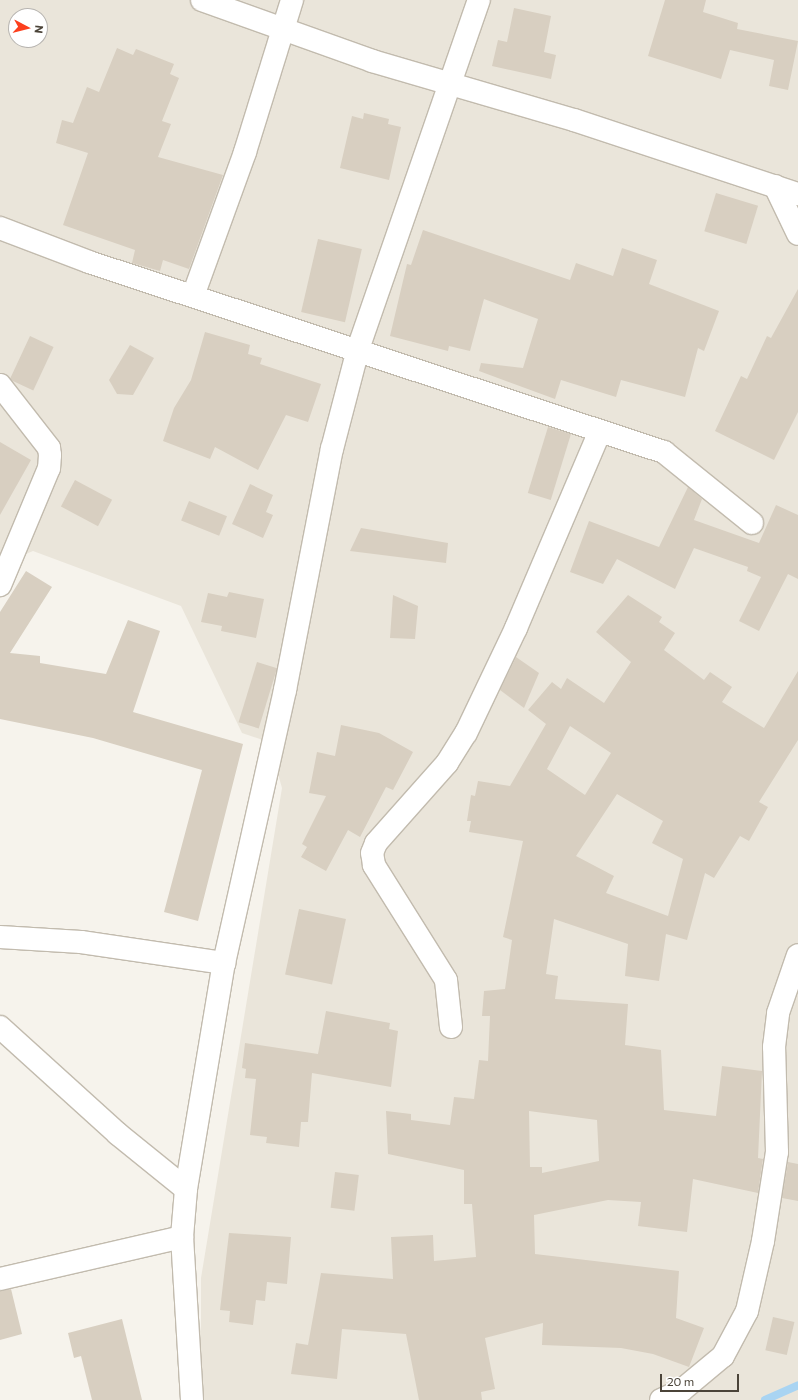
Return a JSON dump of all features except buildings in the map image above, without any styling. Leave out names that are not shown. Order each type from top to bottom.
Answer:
[{"type":"street","points":[[202,0],[449,85],[574,120],[798,194]]},
{"type":"street","points":[[193,296],[246,152],[292,0]]},
{"type":"street","points":[[192,1400],[182,1237],[186,1189],[224,963],[284,698],[332,449],[358,349],[479,0]]},
{"type":"street","points":[[775,186],[798,234]]},
{"type":"street","points":[[0,228],[193,296],[358,349],[599,433],[664,452],[752,523]]},
{"type":"street","points":[[0,386],[49,448],[50,455],[49,468],[0,585]]},
{"type":"street","points":[[451,1027],[446,980],[374,865],[372,853],[376,843],[447,763],[466,733],[516,628],[599,433]]},
{"type":"street","points":[[0,937],[89,942],[224,963]]},
{"type":"street","points":[[661,1400],[682,1390],[723,1356],[747,1311],[763,1241],[777,1152],[774,1047],[778,1013],[798,955]]},
{"type":"street","points":[[0,1027],[118,1134],[186,1189]]},
{"type":"street","points":[[0,1278],[182,1237]]},
{"type":"shaded area","points":[[0,0],[798,0],[798,1400],[188,1400],[201,1326],[201,1278],[282,788],[269,742],[242,733],[181,606],[33,551],[0,565]]},
{"type":"waterway","points":[[765,1400],[798,1385]]}]
